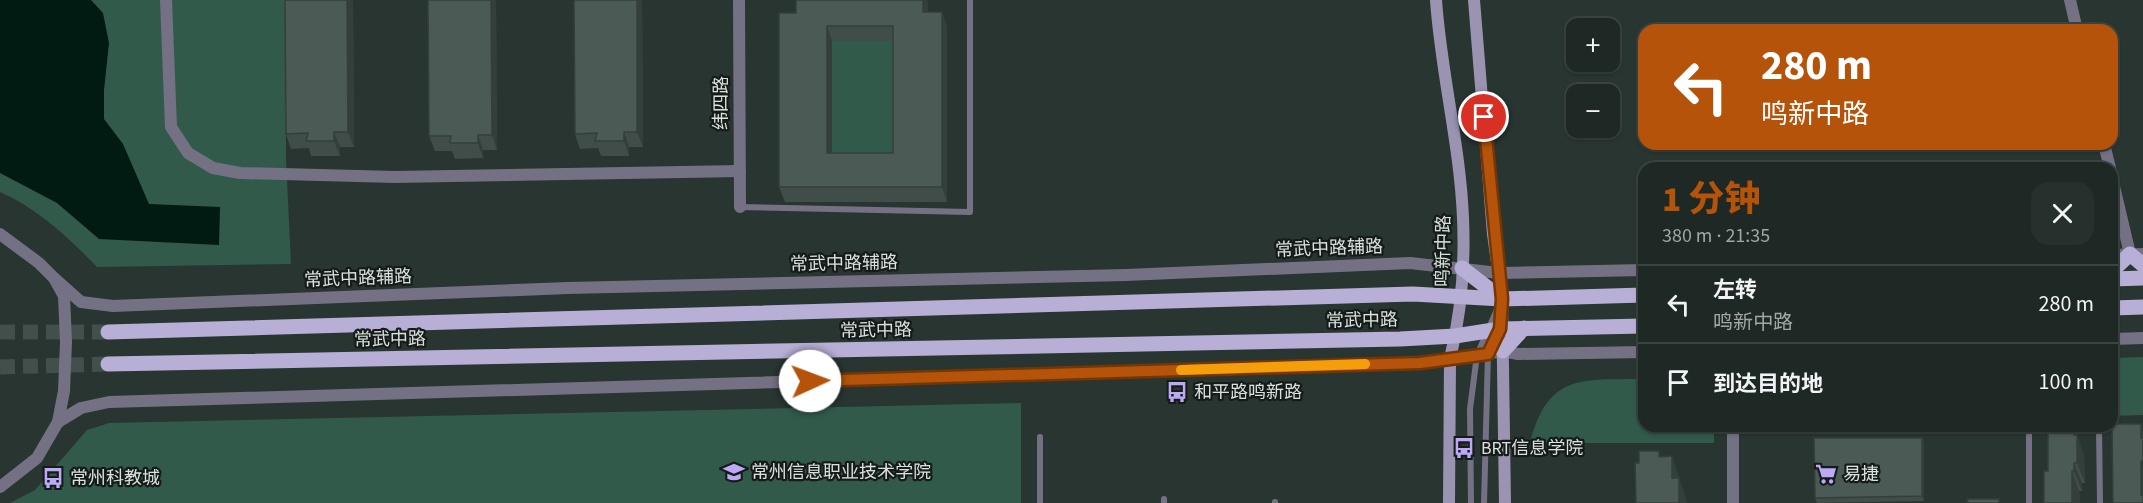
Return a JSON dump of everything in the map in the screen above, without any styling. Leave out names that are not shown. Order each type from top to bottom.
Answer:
[{"type":"main road","name":"鸣新中路","points":[[1436,0],[1463,217],[1460,296],[1450,359],[1449,503]]},
{"type":"main road","points":[[1474,0],[1502,299],[1490,354],[1505,503]]},
{"type":"main road","points":[[2118,267],[2137,254],[2143,265]]},
{"type":"main road","points":[[1462,268],[1502,299]]},
{"type":"main road","points":[[2118,279],[2143,278]]},
{"type":"main road","name":"常武中路","points":[[108,332],[1413,294],[1502,299],[1638,295]]},
{"type":"main road","points":[[2118,308],[2143,307]]},
{"type":"main road","name":"常武中路","points":[[108,364],[1455,336],[1524,328],[1638,326]]},
{"type":"main road","points":[[1490,354],[1524,328]]},
{"type":"street","points":[[166,0],[171,127],[188,153],[213,168],[240,173],[395,177],[740,171]]},
{"type":"street","name":"纬四路","points":[[739,0],[740,207]]},
{"type":"street","points":[[2070,0],[2076,24]]},
{"type":"street","points":[[2118,196],[2137,254],[2118,255]]},
{"type":"street","name":"常武中路辅路","points":[[0,234],[39,263],[81,302],[113,306],[568,288],[1126,275],[1410,263],[1499,273],[1638,270]]},
{"type":"street","points":[[0,487],[37,458],[58,422],[64,391],[66,342],[64,296],[54,278]]},
{"type":"street","points":[[2118,339],[2143,338]]},
{"type":"street","points":[[58,422],[81,408],[109,402],[1420,363],[1490,354],[1638,352]]},
{"type":"street","points":[[1733,432],[1733,503]]},
{"type":"lane","points":[[740,207],[970,212],[970,0]]},
{"type":"lane","points":[[1484,503],[1490,354],[1494,330]]},
{"type":"lane","points":[[1471,503],[1470,409],[1490,354]]},
{"type":"lane","points":[[2029,432],[2029,503]]},
{"type":"lane","points":[[2100,432],[2100,503]]},
{"type":"lane","points":[[1040,437],[1040,503]]},
{"type":"shaded area","points":[[0,0],[286,0],[286,159],[291,264],[97,267],[52,225],[27,206],[0,192]]},
{"type":"shaded area","points":[[0,0],[91,0],[103,13],[109,43],[104,90],[104,119],[123,144],[149,204],[220,207],[219,245],[99,239],[57,203],[0,173]]},
{"type":"shaded area","points":[[832,41],[899,41],[899,168],[832,168]]},
{"type":"shaded area","points":[[2143,357],[2143,415],[2118,416],[2118,358]]},
{"type":"shaded area","points":[[1603,379],[1638,379],[1638,432],[1714,432],[1714,443],[1530,443],[1547,403],[1558,392],[1571,385]]},
{"type":"shaded area","name":"常州信息职业技术学院","points":[[1021,403],[1021,503],[10,503],[35,490],[87,430],[109,423]]},
{"type":"building","points":[[285,0],[347,0],[348,132],[334,132],[334,141],[306,141],[308,133],[286,134]]},
{"type":"building","points":[[428,0],[491,0],[492,135],[478,135],[478,143],[450,143],[451,136],[429,136]]},
{"type":"building","points":[[574,0],[637,0],[637,132],[624,132],[624,141],[595,141],[597,133],[575,134]]},
{"type":"building","points":[[796,0],[923,0],[923,12],[942,12],[942,187],[779,187],[779,13],[796,13]],"holes":[[[827,26],[893,26],[893,153],[827,153]]]},
{"type":"building","points":[[2118,424],[2141,424],[2143,503],[2113,503],[2112,432],[2118,432]]},
{"type":"building","points":[[2048,432],[2074,432],[2074,435],[2077,435],[2077,463],[2074,463],[2074,471],[2072,471],[2072,503],[2044,503],[2044,471],[2048,471]]},
{"type":"building","points":[[1814,438],[1922,438],[1922,496],[1815,498]]},
{"type":"building","points":[[1639,451],[1659,451],[1659,457],[1672,456],[1672,478],[1679,478],[1679,503],[1636,503],[1635,463],[1639,463]]},
{"type":"building","points":[[1967,499],[1999,499],[1999,503],[1968,503]]},
{"type":"tunnel","points":[[0,332],[108,332]]},
{"type":"tunnel","points":[[0,367],[108,364]]},
{"type":"slow traffic","points":[[1181,370],[1365,364]]},
{"type":"place","name":"和平路鸣新路","points":[[1177,392]]},
{"type":"place","name":"BRT信息学院","points":[[1464,448]]},
{"type":"place","name":"常州信息职业技术学院","points":[[734,472]]},
{"type":"place","name":"易捷","points":[[1826,474]]},
{"type":"place","name":"常州科教城","points":[[53,478]]},
{"type":"route","points":[[810,381],[1420,363],[1488,354],[1500,329],[1502,299],[1493,234],[1484,117]]}]
